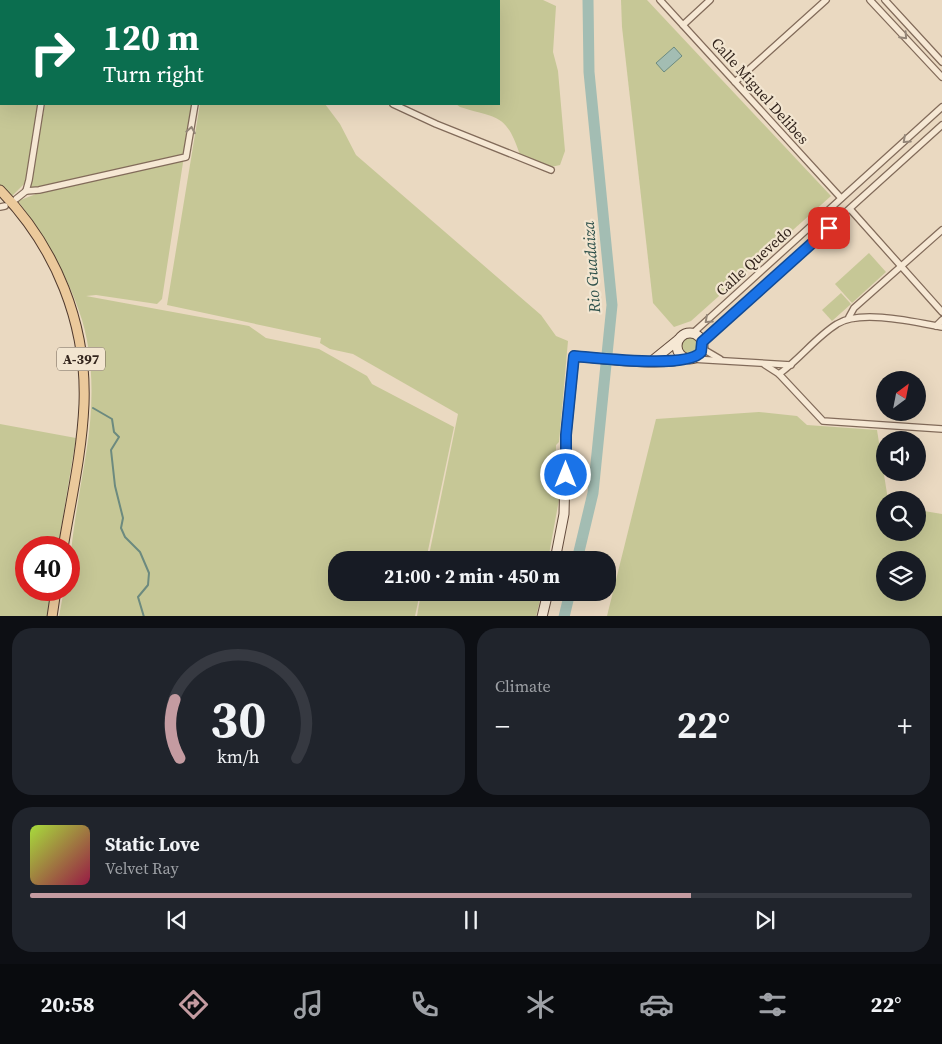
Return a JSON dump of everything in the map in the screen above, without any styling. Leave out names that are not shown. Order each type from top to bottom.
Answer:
[{"type":"main road","name":"A-397","points":[[0,190],[30,224],[43,245],[68,296],[78,335],[84,390],[83,425],[65,536]]},
{"type":"main road","points":[[52,616],[54,601]]},
{"type":"street","name":"Calle Miguel Delibes","points":[[660,0],[841,198]]},
{"type":"street","points":[[683,25],[710,0]]},
{"type":"street","points":[[735,82],[826,0]]},
{"type":"street","points":[[870,0],[942,77]]},
{"type":"street","points":[[885,0],[942,62]]},
{"type":"street","points":[[26,191],[41,105]]},
{"type":"street","points":[[16,199],[26,191],[39,190],[186,157],[195,105]]},
{"type":"street","points":[[395,105],[436,124],[551,170]]},
{"type":"street","name":"Calle Quevedo","points":[[693,333],[942,107]]},
{"type":"street","name":"Calle Quevedo","points":[[703,345],[942,125]]},
{"type":"street","points":[[850,209],[942,312]]},
{"type":"street","points":[[849,317],[854,308],[942,230]]},
{"type":"street","points":[[779,374],[792,365],[835,324],[849,317],[869,317],[939,326],[942,320]]},
{"type":"street","points":[[652,361],[672,347],[685,334],[693,333],[703,345],[724,361]]},
{"type":"street","points":[[678,340],[678,350],[689,358],[765,365],[792,365]]},
{"type":"street","points":[[556,551],[564,514],[566,435],[574,356],[652,361],[680,360],[699,356],[703,345]]},
{"type":"street","points":[[765,365],[779,374],[823,421],[942,429]]},
{"type":"street","points":[[542,616],[546,601]]},
{"type":"green space","points":[[500,0],[543,0],[556,6],[553,52],[558,71],[565,151],[560,165],[551,167],[520,155],[510,131],[499,120],[492,116],[457,105],[500,105]]},
{"type":"green space","points":[[621,0],[647,0],[831,196],[691,321],[674,327],[653,303],[622,27]]},
{"type":"green space","points":[[0,105],[40,105],[25,183],[11,197],[0,186]]},
{"type":"green space","points":[[45,105],[192,105],[162,299],[157,304],[96,295],[86,296],[249,326],[266,338],[319,349],[367,376],[372,384],[454,427],[428,551],[328,551],[328,601],[418,601],[415,616],[59,616],[62,601],[80,601],[80,536],[73,536],[89,430],[92,395],[88,343],[74,296],[53,254],[18,201],[36,194],[30,186]]},
{"type":"green space","points":[[200,105],[326,105],[340,124],[356,155],[541,315],[556,336],[568,341],[559,442],[556,445],[556,465],[559,467],[562,483],[550,551],[430,551],[458,414],[353,354],[330,349],[320,343],[321,338],[167,305]]},
{"type":"green space","points":[[869,253],[886,272],[852,303],[835,284]]},
{"type":"green space","points":[[841,293],[851,304],[832,321],[822,310]]},
{"type":"green space","points":[[686,337],[694,337],[699,342],[697,353],[686,355],[681,350],[681,342]]},
{"type":"green space","points":[[759,412],[797,416],[807,425],[877,430],[876,481],[885,481],[887,491],[876,491],[876,541],[926,541],[926,511],[942,514],[942,616],[607,616],[611,601],[616,601],[616,580],[656,419]]},
{"type":"green space","points":[[0,424],[76,438],[60,536],[15,536],[15,601],[49,601],[47,616],[0,616]]},
{"type":"green space","points":[[420,601],[540,601],[536,616],[417,616]]},
{"type":"shaded area","points":[[674,47],[682,56],[664,72],[656,63]]},
{"type":"waterway","name":"Rio Guadaiza","points":[[579,551],[593,493],[612,305],[589,72],[588,0]]},
{"type":"waterway","points":[[93,408],[112,419],[114,432],[119,437],[111,450],[115,486],[123,518],[121,528],[125,537],[140,552],[149,573],[148,585],[138,597],[144,616]]},
{"type":"waterway","name":"Rio Guadaiza","points":[[564,616],[568,601]]},
{"type":"route","points":[[566,475],[566,435],[574,356],[657,362],[696,358],[703,349],[702,342],[829,228]]}]
